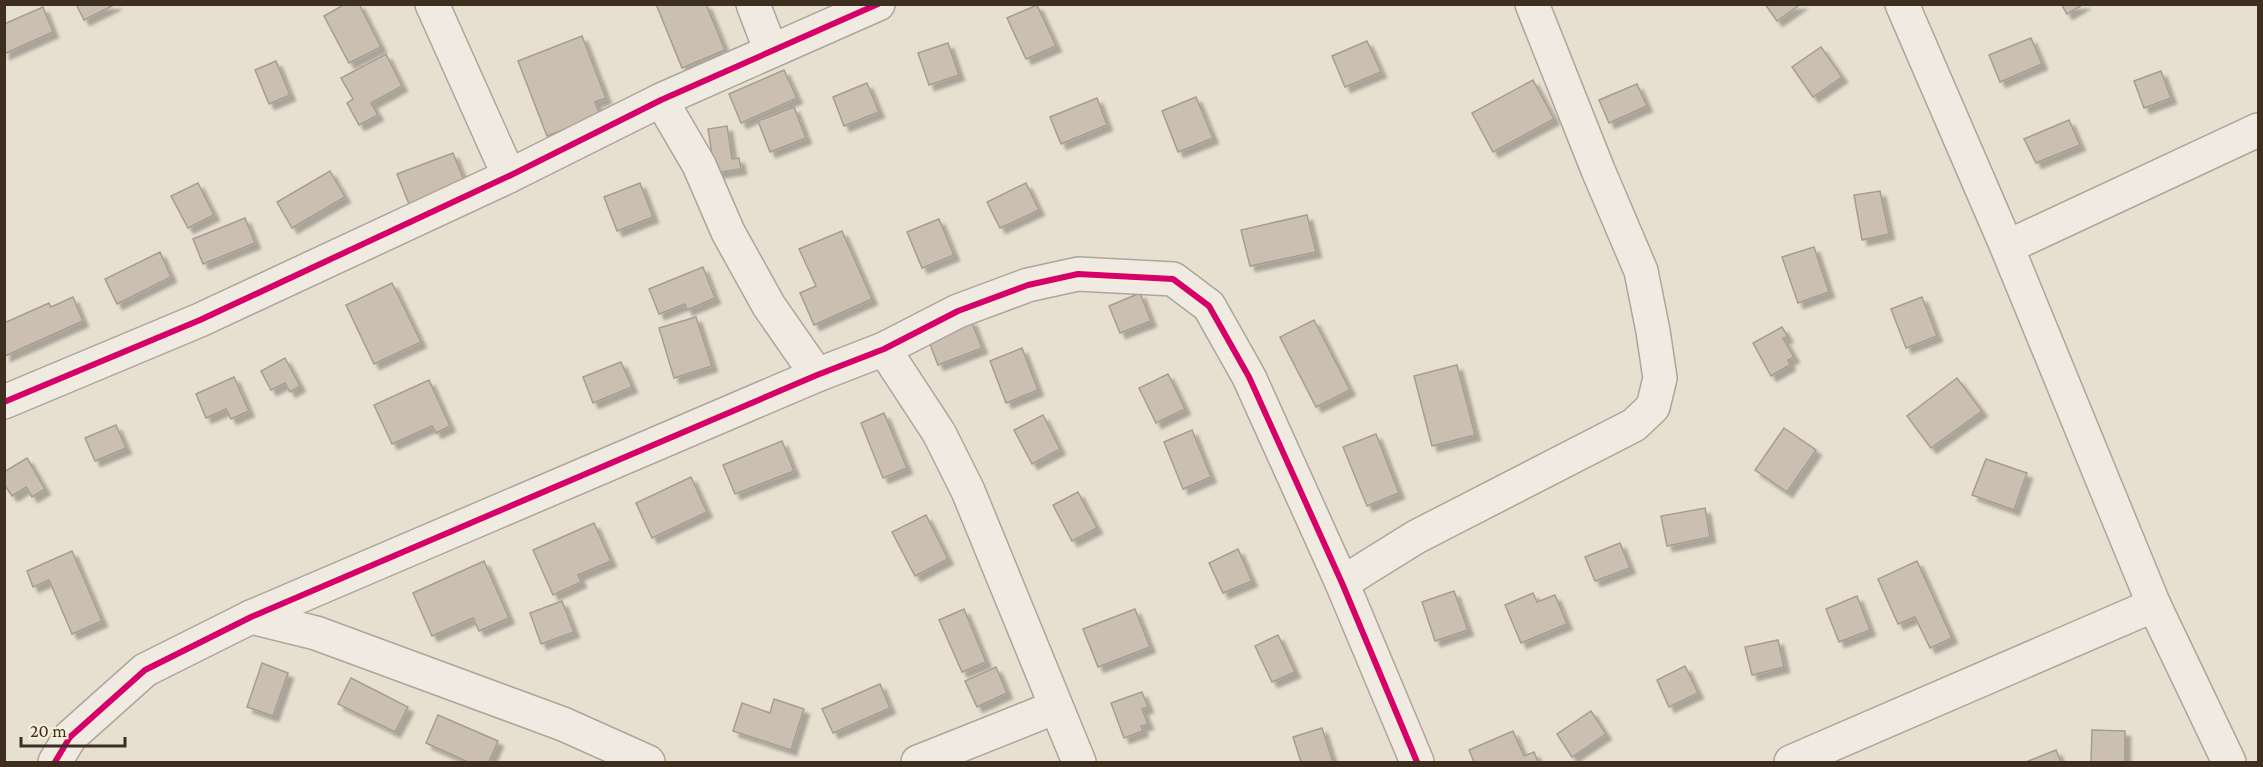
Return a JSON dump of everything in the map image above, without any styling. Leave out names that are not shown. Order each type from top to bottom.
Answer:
[{"type":"street","points":[[432,4],[509,176]]},
{"type":"street","points":[[753,4],[771,51]]},
{"type":"street","points":[[4,402],[200,320],[509,176],[661,100],[878,4]]},
{"type":"street","points":[[1342,583],[1416,537],[1634,425],[1653,407],[1660,378],[1641,271],[1532,4]]},
{"type":"street","points":[[1902,4],[2007,247],[2154,605],[2229,762]]},
{"type":"street","points":[[661,100],[699,165],[728,232],[769,306],[817,375]]},
{"type":"street","points":[[2007,247],[2259,130]]},
{"type":"street","points":[[55,762],[70,737],[145,670],[251,617],[817,375],[884,349],[958,311],[1028,285],[1078,274],[1173,279],[1209,306],[1249,377],[1342,583],[1417,762]]},
{"type":"street","points":[[884,349],[939,434],[968,491],[1078,762]]},
{"type":"street","points":[[1791,762],[2154,605]]},
{"type":"street","points":[[251,617],[327,637],[563,724],[648,762]]},
{"type":"street","points":[[918,762],[1056,707]]},
{"type":"building","points":[[76,4],[116,4],[84,20]]},
{"type":"building","points":[[345,4],[359,4],[381,47],[349,63],[324,16]]},
{"type":"building","points":[[656,4],[706,4],[725,50],[682,68]]},
{"type":"building","points":[[1765,4],[1801,4],[1777,21]]},
{"type":"building","points":[[2061,4],[2084,4],[2067,14]]},
{"type":"building","points":[[1037,5],[1056,46],[1026,59],[1007,18]]},
{"type":"building","points":[[43,7],[53,32],[4,54],[4,24]]},
{"type":"building","points":[[582,36],[606,98],[595,102],[600,115],[547,136],[518,61]]},
{"type":"building","points":[[2031,38],[2042,64],[2000,82],[1989,55]]},
{"type":"building","points":[[1367,41],[1381,72],[1345,87],[1332,56]]},
{"type":"building","points":[[948,43],[959,75],[929,85],[918,53]]},
{"type":"building","points":[[1821,47],[1842,77],[1813,97],[1792,67]]},
{"type":"building","points":[[386,54],[402,86],[371,103],[378,115],[359,125],[347,103],[353,99],[341,78]]},
{"type":"building","points":[[276,61],[290,95],[269,104],[255,70]]},
{"type":"building","points":[[784,70],[797,98],[741,123],[729,94]]},
{"type":"building","points":[[2161,71],[2171,98],[2144,108],[2134,81]]},
{"type":"building","points":[[1533,80],[1554,119],[1493,152],[1472,113]]},
{"type":"building","points":[[867,83],[879,112],[844,126],[833,97]]},
{"type":"building","points":[[1637,84],[1647,106],[1609,123],[1599,100]]},
{"type":"building","points":[[1196,97],[1213,138],[1178,152],[1162,111]]},
{"type":"building","points":[[1097,98],[1107,125],[1061,144],[1050,117]]},
{"type":"building","points":[[794,107],[806,138],[770,152],[758,121]]},
{"type":"building","points":[[2069,120],[2080,145],[2036,163],[2024,139]]},
{"type":"building","points":[[727,126],[732,159],[739,158],[741,169],[715,173],[708,129]]},
{"type":"building","points":[[453,153],[465,183],[409,204],[397,174]]},
{"type":"building","points":[[330,171],[345,197],[292,228],[277,202]]},
{"type":"building","points":[[198,183],[214,215],[188,228],[171,196]]},
{"type":"building","points":[[640,183],[653,217],[617,231],[604,197]]},
{"type":"building","points":[[1026,183],[1039,210],[1000,228],[987,202]]},
{"type":"building","points":[[1880,191],[1889,234],[1862,240],[1854,195]]},
{"type":"building","points":[[1307,215],[1316,252],[1250,266],[1241,230]]},
{"type":"building","points":[[245,218],[255,243],[203,264],[193,239]]},
{"type":"building","points":[[939,219],[954,255],[922,268],[907,232]]},
{"type":"building","points":[[842,231],[872,299],[814,325],[800,293],[816,286],[799,249]]},
{"type":"building","points":[[1814,247],[1829,292],[1798,303],[1782,257]]},
{"type":"building","points":[[160,252],[171,277],[117,304],[105,279]]},
{"type":"building","points":[[703,267],[715,298],[687,310],[685,304],[659,314],[649,289]]},
{"type":"building","points":[[392,283],[421,342],[374,364],[346,305]]},
{"type":"building","points":[[1140,293],[1151,321],[1120,333],[1109,306]]},
{"type":"building","points":[[73,297],[83,321],[5,356],[4,323],[49,303],[51,307]]},
{"type":"building","points":[[1922,297],[1937,336],[1906,348],[1891,309]]},
{"type":"building","points":[[696,317],[712,366],[674,378],[659,328]]},
{"type":"building","points":[[971,320],[982,348],[938,365],[927,337]]},
{"type":"building","points":[[1314,320],[1350,390],[1316,407],[1280,337]]},
{"type":"building","points":[[1782,327],[1788,337],[1783,338],[1794,357],[1788,360],[1790,365],[1771,376],[1753,343]]},
{"type":"building","points":[[1022,348],[1038,390],[1006,403],[990,361]]},
{"type":"building","points":[[285,358],[300,386],[290,392],[285,383],[271,390],[261,371]]},
{"type":"building","points":[[621,362],[632,387],[593,403],[583,377]]},
{"type":"building","points":[[1457,365],[1475,435],[1432,446],[1414,376]]},
{"type":"building","points":[[1168,374],[1185,409],[1156,423],[1139,388]]},
{"type":"building","points":[[234,377],[249,411],[231,419],[226,409],[206,418],[196,394]]},
{"type":"building","points":[[1957,378],[1982,411],[1931,448],[1907,416]]},
{"type":"building","points":[[429,380],[450,426],[436,433],[432,426],[392,444],[374,405]]},
{"type":"building","points":[[884,413],[907,468],[883,478],[861,423]]},
{"type":"building","points":[[1043,415],[1060,449],[1032,464],[1014,430]]},
{"type":"building","points":[[116,425],[126,448],[95,461],[85,438]]},
{"type":"building","points":[[1784,428],[1816,450],[1787,492],[1755,470]]},
{"type":"building","points":[[1192,430],[1211,477],[1183,489],[1164,442]]},
{"type":"building","points":[[1376,434],[1399,493],[1367,506],[1343,447]]},
{"type":"building","points":[[782,441],[794,471],[735,494],[723,465]]},
{"type":"building","points":[[27,458],[45,489],[32,497],[26,487],[12,496],[4,484],[4,472]]},
{"type":"building","points":[[1986,459],[2027,473],[2014,510],[1972,495]]},
{"type":"building","points":[[691,477],[707,512],[652,538],[636,503]]},
{"type":"building","points":[[1078,492],[1097,528],[1072,541],[1053,505]]},
{"type":"building","points":[[1705,508],[1710,537],[1667,546],[1661,516]]},
{"type":"building","points":[[926,515],[948,559],[915,576],[892,532]]},
{"type":"building","points":[[594,523],[611,561],[578,575],[581,582],[553,595],[533,550]]},
{"type":"building","points":[[1620,543],[1630,568],[1595,581],[1585,557]]},
{"type":"building","points":[[1238,549],[1252,581],[1223,593],[1209,563]]},
{"type":"building","points":[[72,551],[102,621],[72,634],[49,580],[33,587],[27,571]]},
{"type":"building","points":[[484,561],[509,618],[479,631],[473,618],[432,636],[413,593]]},
{"type":"building","points":[[1917,561],[1952,638],[1930,648],[1915,617],[1898,624],[1878,579]]},
{"type":"building","points":[[1454,591],[1468,630],[1435,641],[1422,602]]},
{"type":"building","points":[[1533,593],[1537,602],[1555,595],[1567,624],[1521,643],[1505,605]]},
{"type":"building","points":[[1857,596],[1870,630],[1839,642],[1826,609]]},
{"type":"building","points":[[562,601],[574,632],[541,644],[530,613]]},
{"type":"building","points":[[964,609],[986,662],[962,672],[939,620]]},
{"type":"building","points":[[1135,609],[1150,647],[1098,667],[1083,629]]},
{"type":"building","points":[[1278,635],[1295,672],[1272,682],[1255,646]]},
{"type":"building","points":[[1778,640],[1784,667],[1752,675],[1745,647]]},
{"type":"building","points":[[262,663],[288,673],[273,716],[247,707]]},
{"type":"building","points":[[1685,666],[1698,693],[1669,707],[1657,680]]},
{"type":"building","points":[[996,667],[1007,693],[977,707],[965,681]]},
{"type":"building","points":[[351,678],[408,707],[395,732],[338,704]]},
{"type":"building","points":[[880,684],[890,708],[833,733],[822,709]]},
{"type":"building","points":[[1142,692],[1148,707],[1142,709],[1148,724],[1141,726],[1143,731],[1124,738],[1111,703]]},
{"type":"building","points":[[774,699],[804,709],[791,750],[733,731],[742,703],[770,713]]},
{"type":"building","points":[[1591,711],[1606,734],[1572,757],[1557,734]]},
{"type":"building","points":[[438,715],[498,741],[489,762],[468,762],[426,743]]},
{"type":"building","points":[[1322,728],[1333,762],[1301,762],[1293,737]]},
{"type":"building","points":[[2092,730],[2125,731],[2125,762],[2091,762]]},
{"type":"building","points":[[1513,731],[1524,756],[1534,752],[1538,762],[1474,762],[1469,750]]},
{"type":"building","points":[[2056,750],[2061,762],[2026,762]]},
{"type":"cycle path","points":[[4,402],[200,320],[509,176],[661,100],[878,4]]},
{"type":"cycle path","points":[[55,762],[70,737],[145,670],[251,617],[817,375],[884,349],[958,311],[1028,285],[1078,274],[1173,279],[1209,306],[1249,377],[1342,583],[1417,762]]}]
